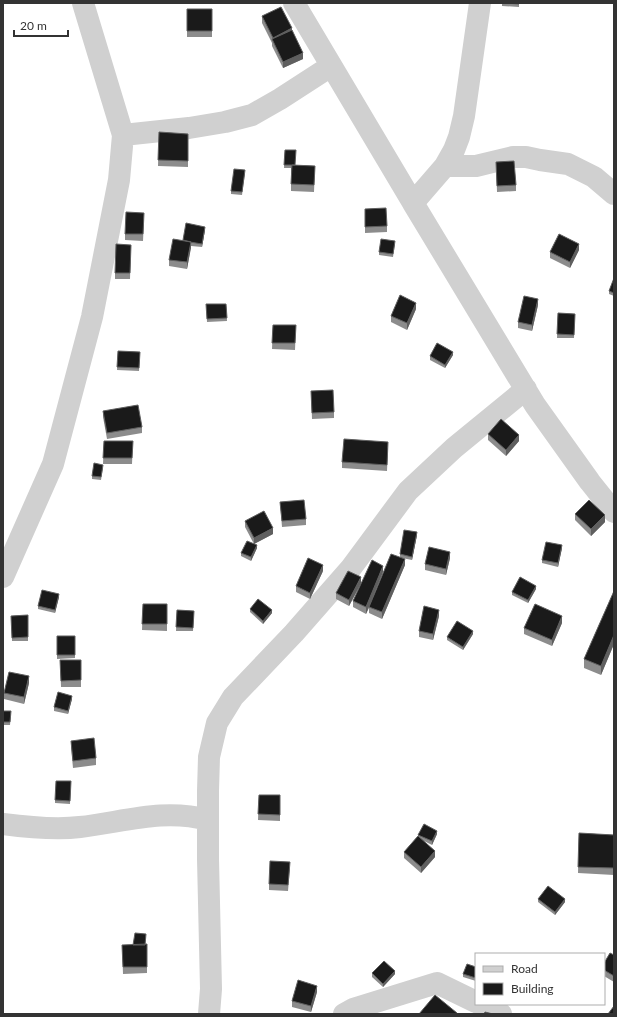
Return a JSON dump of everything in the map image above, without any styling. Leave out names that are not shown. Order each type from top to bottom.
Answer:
[{"type":"street","points":[[3,577],[53,464],[92,317],[120,180],[123,135],[83,3]]},
{"type":"street","points":[[294,3],[536,405],[590,482],[614,512]]},
{"type":"street","points":[[413,203],[445,166],[454,150],[464,116],[480,3]]},
{"type":"street","points":[[123,135],[189,128],[225,122],[252,115],[331,66]]},
{"type":"street","points":[[445,166],[476,166],[513,157],[526,157],[568,164],[594,177],[614,194]]},
{"type":"street","points":[[209,1014],[211,989],[208,820],[209,757],[217,723],[233,697],[294,633],[351,568],[408,491],[454,448],[526,389]]},
{"type":"street","points":[[3,824],[28,827],[79,828],[126,819],[166,814],[194,816],[208,820]]},
{"type":"street","points":[[344,1014],[353,1009],[438,983],[475,1002]]},
{"type":"street","points":[[482,1005],[501,1014]]},
{"type":"building","points":[[281,7],[292,28],[273,38],[262,16]]},
{"type":"building","points":[[187,9],[212,9],[212,31],[187,31]]},
{"type":"building","points":[[292,30],[303,53],[283,62],[272,39]]},
{"type":"building","points":[[159,132],[188,134],[188,161],[158,160]]},
{"type":"building","points":[[285,150],[296,150],[295,165],[284,165]]},
{"type":"building","points":[[514,161],[516,185],[497,186],[496,162]]},
{"type":"building","points":[[292,165],[315,166],[314,185],[291,184]]},
{"type":"building","points":[[234,169],[245,170],[242,192],[231,191]]},
{"type":"building","points":[[386,208],[387,226],[365,227],[365,209]]},
{"type":"building","points":[[126,212],[144,213],[143,234],[125,234]]},
{"type":"building","points":[[186,223],[205,227],[202,244],[183,240]]},
{"type":"building","points":[[559,234],[579,244],[570,262],[550,252]]},
{"type":"building","points":[[173,239],[191,242],[187,262],[169,260]]},
{"type":"building","points":[[381,239],[395,241],[393,254],[379,252]]},
{"type":"building","points":[[116,244],[131,245],[130,273],[115,273]]},
{"type":"building","points":[[614,278],[614,293],[609,291]]},
{"type":"building","points":[[400,295],[416,303],[407,323],[391,316]]},
{"type":"building","points":[[524,296],[538,299],[532,325],[518,322]]},
{"type":"building","points":[[206,304],[226,304],[227,318],[207,319]]},
{"type":"building","points":[[558,313],[575,314],[574,335],[557,334]]},
{"type":"building","points":[[273,325],[296,325],[295,343],[272,343]]},
{"type":"building","points":[[437,343],[453,352],[445,365],[430,356]]},
{"type":"building","points":[[118,351],[140,352],[139,368],[117,367]]},
{"type":"building","points":[[333,390],[334,412],[312,413],[311,391]]},
{"type":"building","points":[[138,405],[142,427],[107,433],[103,411]]},
{"type":"building","points":[[501,419],[519,435],[506,450],[488,434]]},
{"type":"building","points":[[344,439],[388,442],[387,465],[342,462]]},
{"type":"building","points":[[104,441],[133,441],[132,458],[103,458]]},
{"type":"building","points":[[94,463],[103,465],[101,477],[92,476]]},
{"type":"building","points":[[304,500],[306,519],[282,521],[280,502]]},
{"type":"building","points":[[589,500],[605,515],[591,529],[575,514]]},
{"type":"building","points":[[264,511],[273,528],[254,538],[245,521]]},
{"type":"building","points":[[404,530],[417,532],[412,557],[400,554]]},
{"type":"building","points":[[247,541],[257,545],[251,557],[241,553]]},
{"type":"building","points":[[546,542],[562,545],[558,563],[542,560]]},
{"type":"building","points":[[429,547],[450,552],[446,569],[425,564]]},
{"type":"building","points":[[391,554],[405,559],[382,612],[369,607]]},
{"type":"building","points":[[308,558],[323,565],[310,593],[296,586]]},
{"type":"building","points":[[372,560],[383,566],[366,607],[353,601]]},
{"type":"building","points":[[348,571],[361,577],[349,600],[336,593]]},
{"type":"building","points":[[520,577],[536,586],[528,600],[512,592]]},
{"type":"building","points":[[42,590],[59,594],[55,610],[38,606]]},
{"type":"building","points":[[614,591],[614,635],[601,666],[584,659]]},
{"type":"building","points":[[258,599],[272,610],[263,621],[250,609]]},
{"type":"building","points":[[143,604],[167,604],[167,624],[142,624]]},
{"type":"building","points":[[535,604],[562,616],[552,640],[524,628]]},
{"type":"building","points":[[424,606],[439,610],[433,634],[419,631]]},
{"type":"building","points":[[177,610],[194,611],[193,628],[176,627]]},
{"type":"building","points":[[28,615],[28,637],[12,638],[11,616]]},
{"type":"building","points":[[457,621],[473,631],[463,647],[447,637]]},
{"type":"building","points":[[57,636],[75,636],[75,655],[57,655]]},
{"type":"building","points":[[60,660],[81,660],[81,680],[61,681]]},
{"type":"building","points":[[9,672],[29,676],[24,697],[4,693]]},
{"type":"building","points":[[58,692],[72,696],[68,711],[54,707]]},
{"type":"building","points":[[3,711],[11,711],[10,722],[3,722]]},
{"type":"building","points":[[94,738],[96,758],[73,761],[71,741]]},
{"type":"building","points":[[56,781],[71,781],[70,801],[55,800]]},
{"type":"building","points":[[259,795],[280,795],[280,815],[258,814]]},
{"type":"building","points":[[424,824],[437,831],[432,841],[418,835]]},
{"type":"building","points":[[579,833],[614,835],[614,868],[578,867]]},
{"type":"building","points":[[418,836],[435,851],[421,867],[404,852]]},
{"type":"building","points":[[270,861],[290,862],[288,885],[269,884]]},
{"type":"building","points":[[548,886],[565,899],[555,912],[538,899]]},
{"type":"building","points":[[135,933],[146,934],[145,945],[133,945]]},
{"type":"building","points":[[147,944],[147,967],[123,967],[122,945]]},
{"type":"building","points":[[610,953],[614,955],[614,976],[605,971],[605,961]]},
{"type":"building","points":[[384,961],[395,971],[383,984],[372,973]]},
{"type":"building","points":[[467,964],[475,967],[475,978],[463,974]]},
{"type":"building","points":[[298,980],[317,986],[311,1006],[292,1001]]},
{"type":"building","points":[[435,995],[457,1013],[457,1014],[419,1014]]},
{"type":"building","points":[[614,1006],[614,1014],[608,1014]]}]
